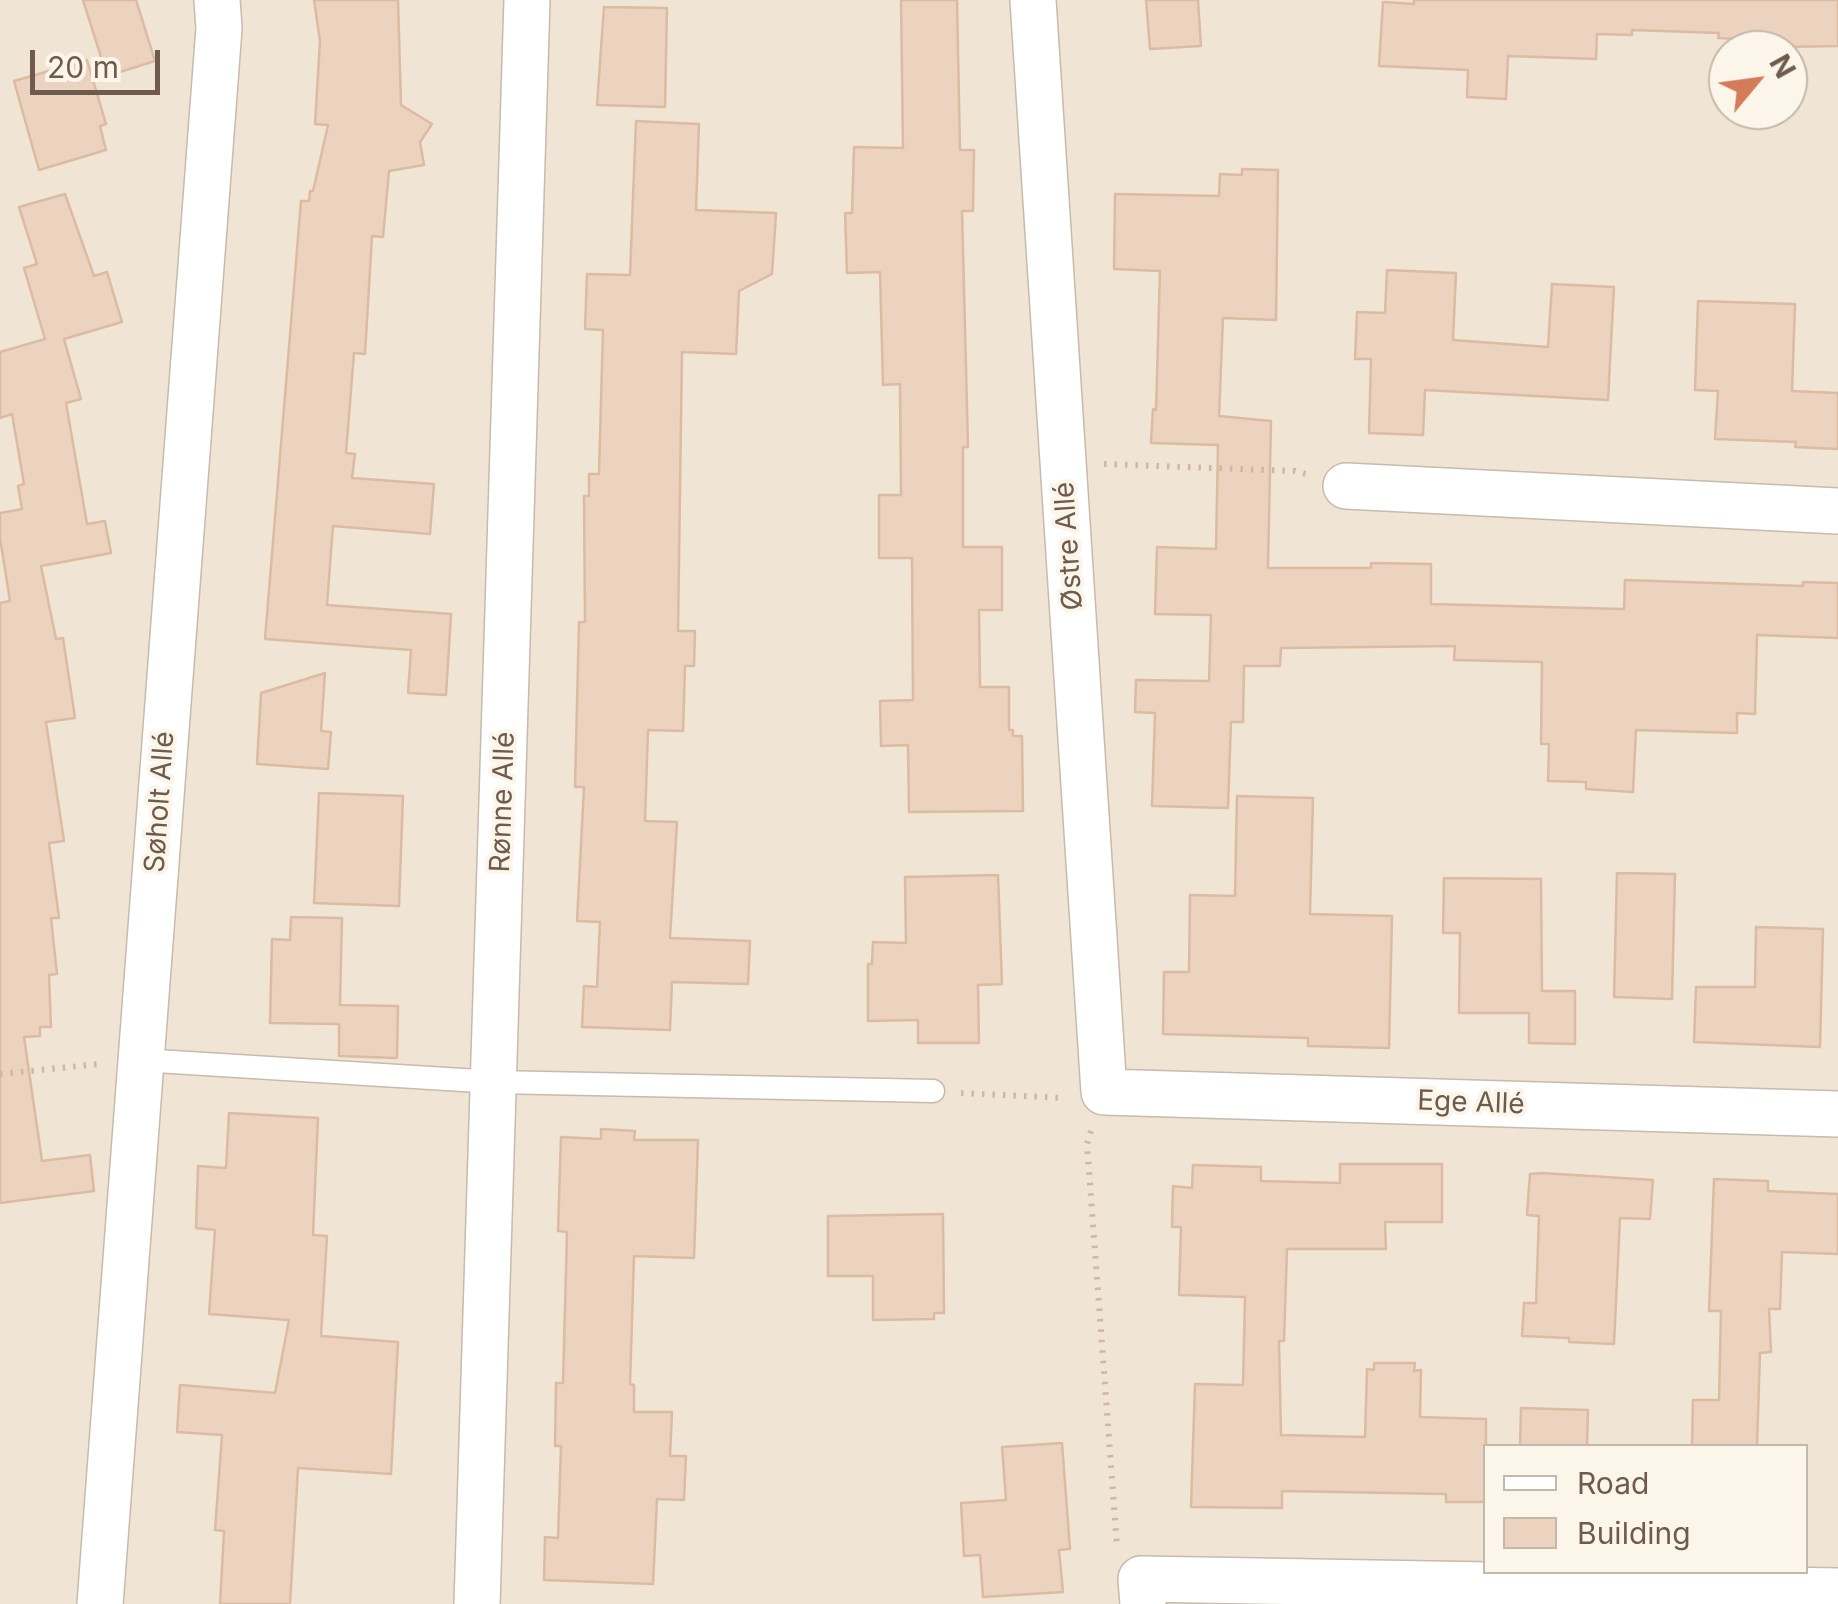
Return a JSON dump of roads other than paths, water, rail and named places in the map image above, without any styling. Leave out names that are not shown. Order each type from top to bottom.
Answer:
[{"type":"street","name":"Søholt Allé","points":[[100,1604],[219,28],[217,0]]},
{"type":"street","name":"Rønne Allé","points":[[478,1604],[526,0]]},
{"type":"street","name":"Østre Allé","points":[[1032,0],[1104,1092]]},
{"type":"street","points":[[1346,486],[1838,511]]},
{"type":"street","name":"Ege Allé","points":[[1104,1092],[1838,1114]]},
{"type":"street","points":[[1142,1592],[1838,1591]]},
{"type":"lane","points":[[140,1060],[495,1082],[933,1091]]}]
